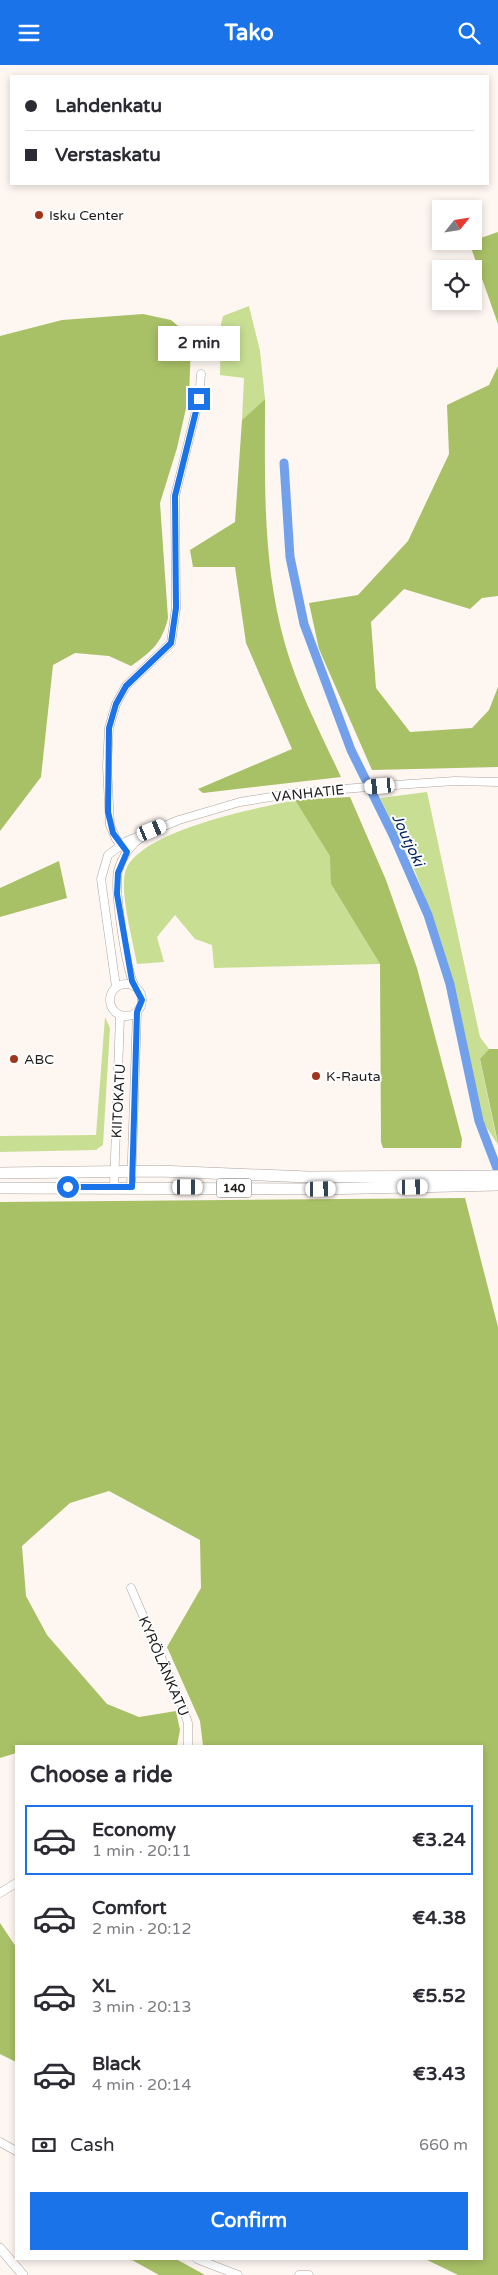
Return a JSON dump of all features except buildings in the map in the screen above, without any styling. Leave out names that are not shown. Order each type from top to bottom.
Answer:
[{"type":"main road","points":[[0,1173],[132,1171],[468,1181],[498,1177]]},
{"type":"main road","name":"140","points":[[0,1188],[114,1186],[321,1189],[468,1181],[498,1185]]},
{"type":"street","points":[[135,987],[126,984],[116,987],[111,994],[110,1004],[112,1009],[120,1015],[129,1017],[137,1012],[142,1000],[130,972],[116,883],[121,863],[127,852],[113,833],[108,812],[109,728],[116,704],[126,686],[171,643],[176,608],[175,496],[199,399],[201,374]]},
{"type":"street","name":"VANHATIE","points":[[120,845],[179,819],[240,802],[295,793],[380,786],[455,781],[498,781]]},
{"type":"street","name":"VANHATIE","points":[[127,852],[137,841],[152,830]]},
{"type":"street","points":[[116,987],[101,879],[108,855],[120,845]]},
{"type":"street","name":"KIITOKATU","points":[[132,1187],[137,1012]]},
{"type":"street","name":"KIITOKATU","points":[[114,1186],[120,1015]]},
{"type":"street","name":"KYRÖLÄNKATU","points":[[131,1588],[183,1708],[188,1723],[188,1745]]},
{"type":"street","points":[[0,1893],[15,1884]]},
{"type":"street","points":[[0,2142],[15,2150]]},
{"type":"street","points":[[0,2248],[24,2275]]},
{"type":"street","points":[[200,2260],[238,2275]]},
{"type":"street","points":[[299,2275],[309,2275]]},
{"type":"green space","points":[[498,232],[498,324],[482,279],[482,260],[475,260],[472,250],[482,250],[482,238]]},
{"type":"green space","points":[[249,306],[260,351],[265,399],[242,420],[244,378],[220,375],[221,324],[223,316]]},
{"type":"green space","points":[[143,314],[171,320],[184,331],[191,345],[189,395],[177,448],[160,503],[168,618],[166,627],[155,646],[131,666],[109,656],[75,653],[53,665],[41,777],[0,831],[0,336],[62,320]]},
{"type":"green space","points":[[498,366],[498,596],[482,598],[470,609],[404,589],[371,622],[376,688],[410,732],[472,728],[489,710],[498,687],[498,767],[372,770],[319,649],[309,603],[358,595],[408,541],[449,454],[447,405],[489,385]]},
{"type":"green space","points":[[265,399],[266,522],[272,583],[278,614],[296,678],[341,777],[203,793],[198,789],[292,749],[246,643],[235,567],[193,567],[190,550],[235,522],[242,420]]},
{"type":"green space","points":[[427,792],[480,1037],[489,1049],[480,1060],[498,1145],[483,1122],[455,986],[440,938],[413,866],[380,798]]},
{"type":"green space","points":[[350,797],[386,880],[417,968],[462,1139],[461,1148],[383,1148],[381,1142],[380,964],[331,884],[330,856],[295,800]]},
{"type":"green space","points":[[295,800],[331,856],[331,884],[380,964],[214,968],[212,945],[195,939],[175,915],[157,937],[164,962],[137,964],[124,893],[125,873],[134,858],[151,845],[200,824]]},
{"type":"green space","points":[[59,861],[67,898],[0,917],[0,888]]},
{"type":"green space","points":[[105,1017],[110,1028],[103,1145],[96,1150],[0,1152],[0,1136],[96,1135]]},
{"type":"green space","points":[[489,1049],[498,1049],[498,1143],[480,1059]]},
{"type":"green space","points":[[465,1198],[498,1327],[498,2275],[458,2275],[427,2260],[483,2260],[483,1745],[203,1745],[200,1721],[167,1647],[201,1588],[200,1540],[109,1491],[70,1503],[22,1546],[26,1596],[47,1635],[107,1704],[139,1717],[176,1711],[180,1730],[177,1745],[15,1745],[15,1753],[0,1758],[0,1202]]},
{"type":"green space","points":[[0,1923],[15,1946],[15,2062],[0,2054]]},
{"type":"green space","points":[[132,2260],[178,2260],[205,2275],[159,2275]]},
{"type":"waterway","name":"Joutjoki","points":[[284,463],[290,557],[304,624],[351,750],[393,835],[428,915],[450,984],[479,1121],[498,1171]]},
{"type":"place","name":"Isku Center","points":[[39,215]]},
{"type":"place","name":"ABC","points":[[14,1059]]},
{"type":"place","name":"K-Rauta","points":[[316,1076]]},
{"type":"route","points":[[68,1187],[132,1187],[137,1012],[142,1004],[142,995],[132,981],[117,894],[116,883],[118,873],[127,852],[113,833],[108,812],[107,767],[109,728],[116,704],[126,686],[171,643],[176,608],[175,496],[199,399]]}]
